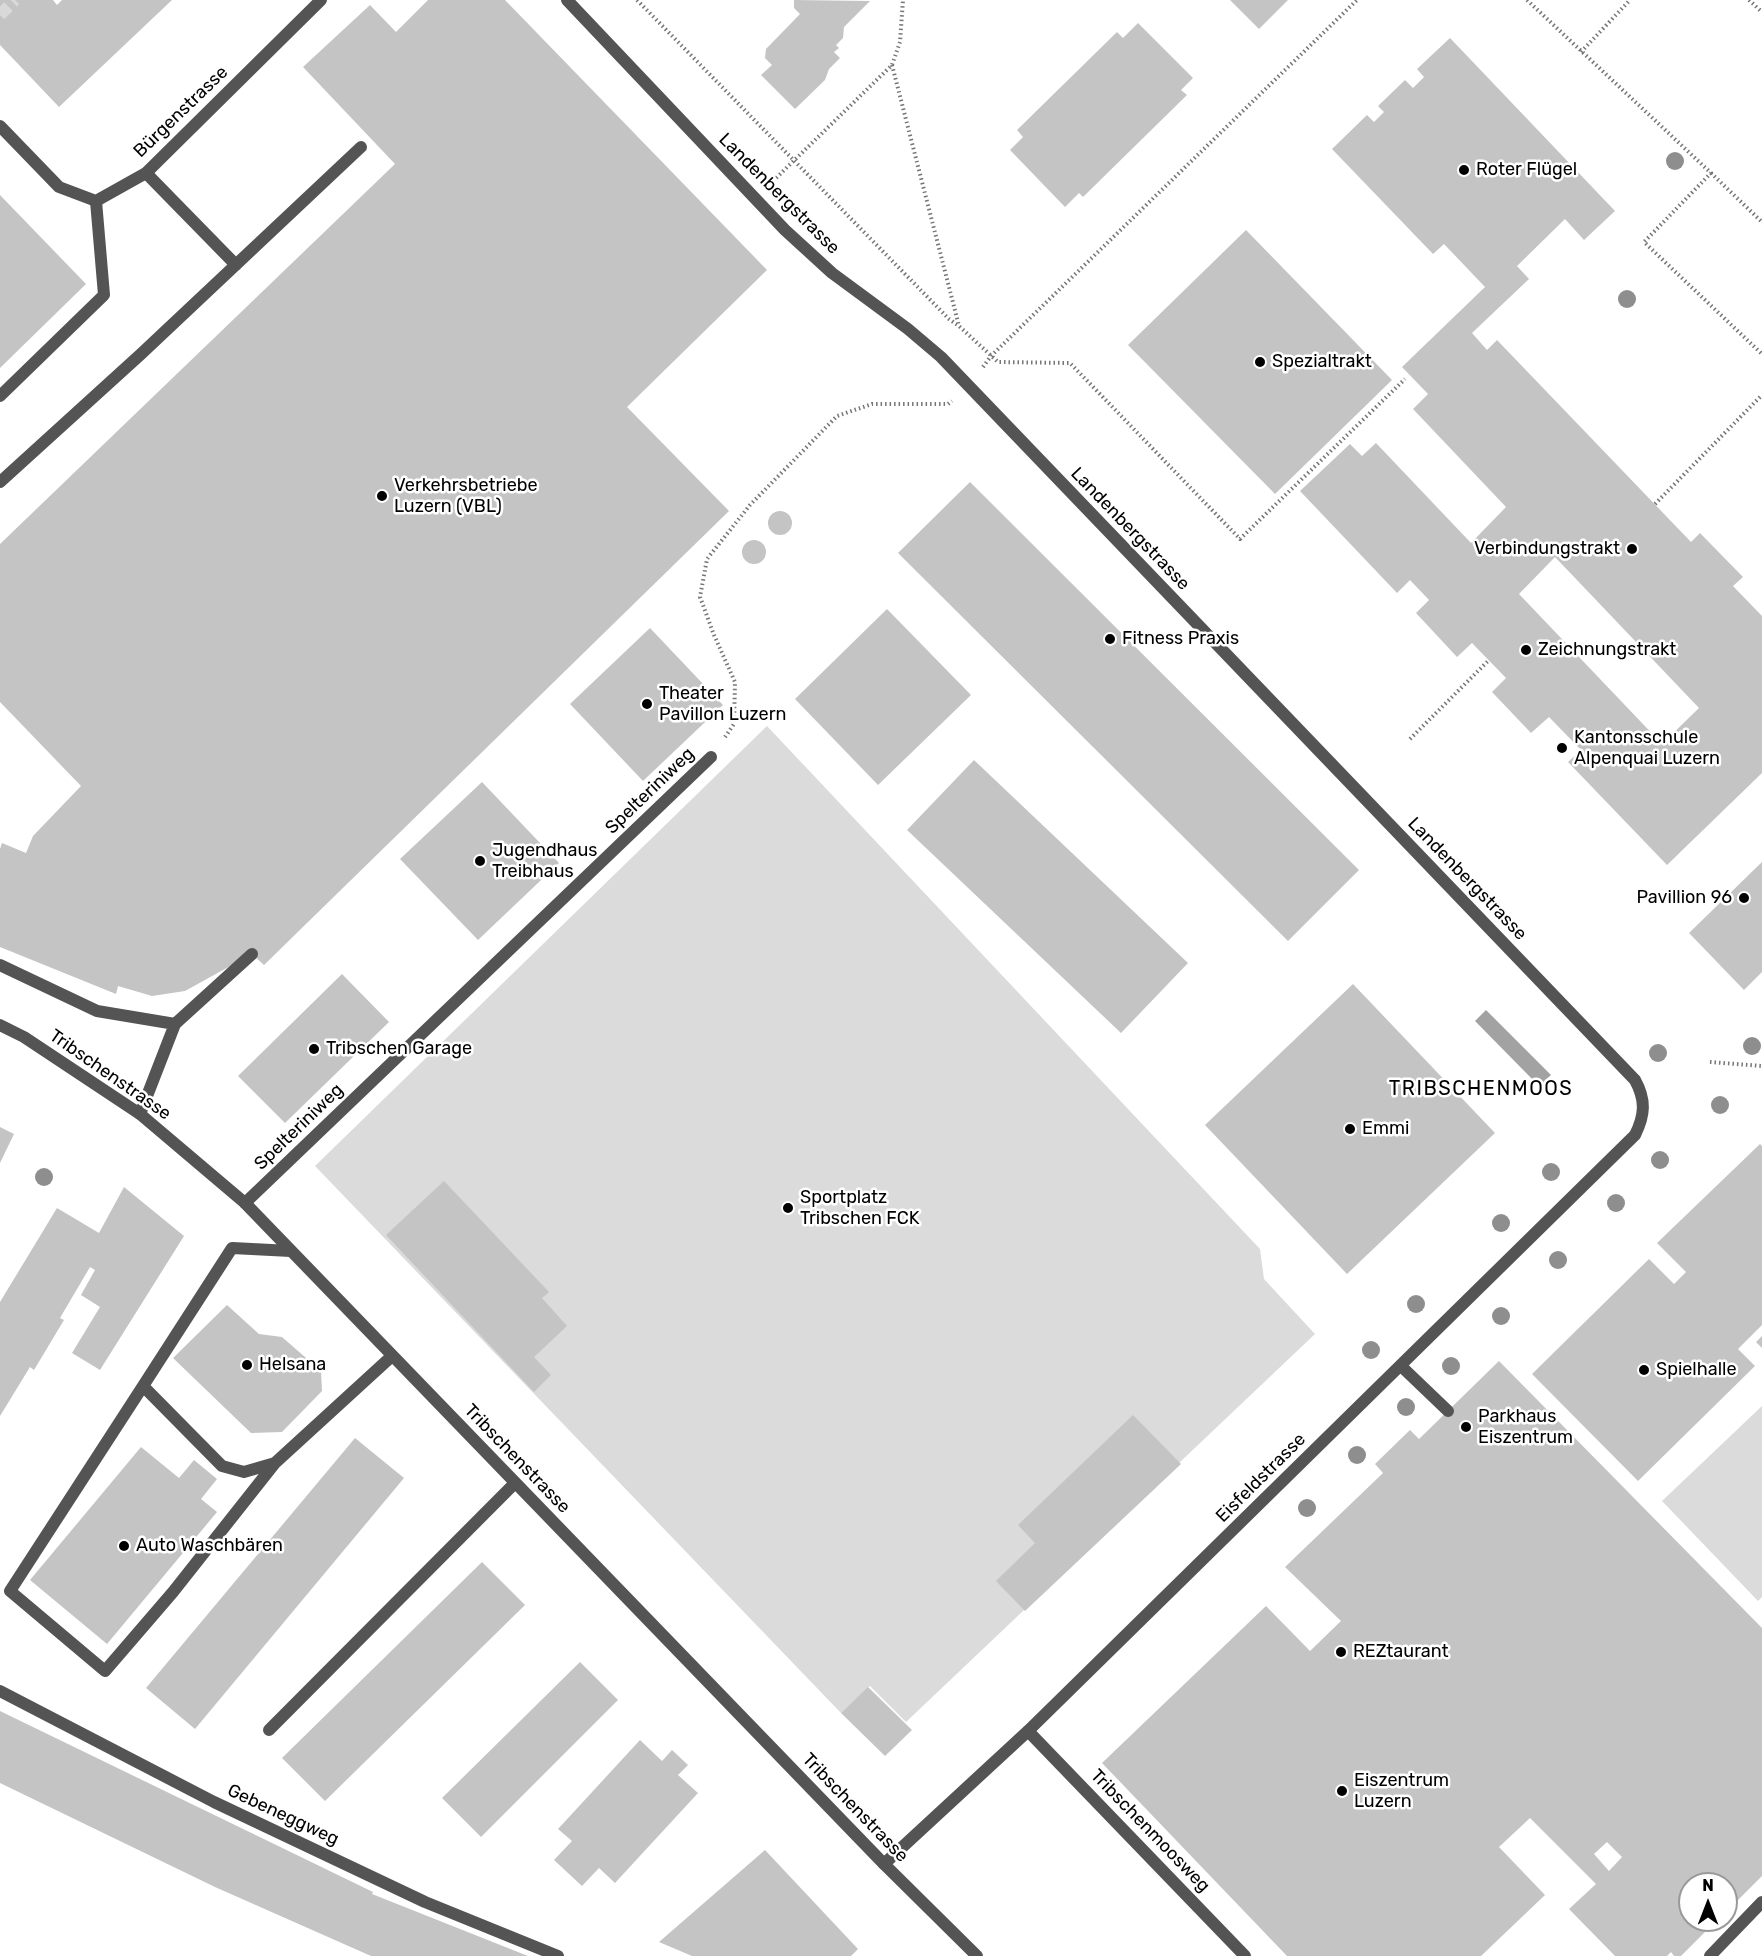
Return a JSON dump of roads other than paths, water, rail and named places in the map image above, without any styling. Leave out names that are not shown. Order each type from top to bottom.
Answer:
[{"type":"street","name":"Bürgenstrasse","points":[[96,201],[146,172],[321,0]]},
{"type":"street","name":"Landenbergstrasse","points":[[567,0],[785,230],[832,273],[908,329],[940,357],[1635,1080],[1644,1104]]},
{"type":"street","points":[[0,126],[59,187],[96,201],[104,295],[0,396]]},
{"type":"street","points":[[0,482],[361,147]]},
{"type":"street","points":[[146,172],[236,264]]},
{"type":"street","name":"Spelteriniweg","points":[[245,1203],[711,757]]},
{"type":"street","points":[[140,1114],[175,1024],[252,954]]},
{"type":"street","points":[[0,965],[97,1011],[175,1024]]},
{"type":"street","name":"Tribschenstrasse","points":[[0,1025],[24,1037],[140,1114],[245,1203],[884,1864],[977,1956]]},
{"type":"street","name":"Eisfeldstrasse","points":[[884,1864],[1028,1731],[1635,1135],[1642,1120],[1644,1104]]},
{"type":"street","points":[[291,1251],[232,1248],[10,1591],[105,1671],[173,1592],[275,1463],[392,1356]]},
{"type":"street","points":[[1401,1366],[1448,1411]]},
{"type":"street","points":[[143,1386],[222,1466],[244,1472],[275,1463]]},
{"type":"street","points":[[269,1730],[515,1483]]},
{"type":"street","name":"Gebeneggweg","points":[[0,1691],[214,1802],[425,1902],[558,1956]]},
{"type":"street","name":"Tribschenmoosweg","points":[[1028,1731],[1245,1956]]},
{"type":"street","points":[[1710,1956],[1762,1902]]},
{"type":"tunnel","points":[[0,15],[15,0]]},
{"type":"place","name":"Roter Flügel","points":[[1464,170]]},
{"type":"place","name":"Spezialtrakt","points":[[1260,362]]},
{"type":"place","name":"Verkehrsbetriebe Luzern (VBL)","points":[[382,496]]},
{"type":"place","name":"Verbindungstrakt","points":[[1632,549]]},
{"type":"place","name":"Fitness Praxis","points":[[1110,639]]},
{"type":"place","name":"Zeichnungstrakt","points":[[1526,650]]},
{"type":"place","name":"Theater Pavillon Luzern","points":[[647,704]]},
{"type":"place","name":"Kantonsschule Alpenquai Luzern","points":[[1562,748]]},
{"type":"place","name":"Jugendhaus Treibhaus","points":[[480,861]]},
{"type":"place","name":"Pavillion 96","points":[[1744,898]]},
{"type":"place","name":"Tribschen Garage","points":[[314,1049]]},
{"type":"place","name":"Emmi","points":[[1350,1129]]},
{"type":"place","name":"Sportplatz Tribschen FCK","points":[[788,1208]]},
{"type":"place","name":"Helsana","points":[[247,1365]]},
{"type":"place","name":"Spielhalle","points":[[1644,1370]]},
{"type":"place","name":"Parkhaus Eiszentrum","points":[[1466,1427]]},
{"type":"place","name":"Auto Waschbären","points":[[124,1546]]},
{"type":"place","name":"REZtaurant","points":[[1341,1652]]},
{"type":"place","name":"Eiszentrum Luzern","points":[[1342,1791]]},
{"type":"district","name":"TRIBSCHENMOOS","points":[[1481,1089]]}]
